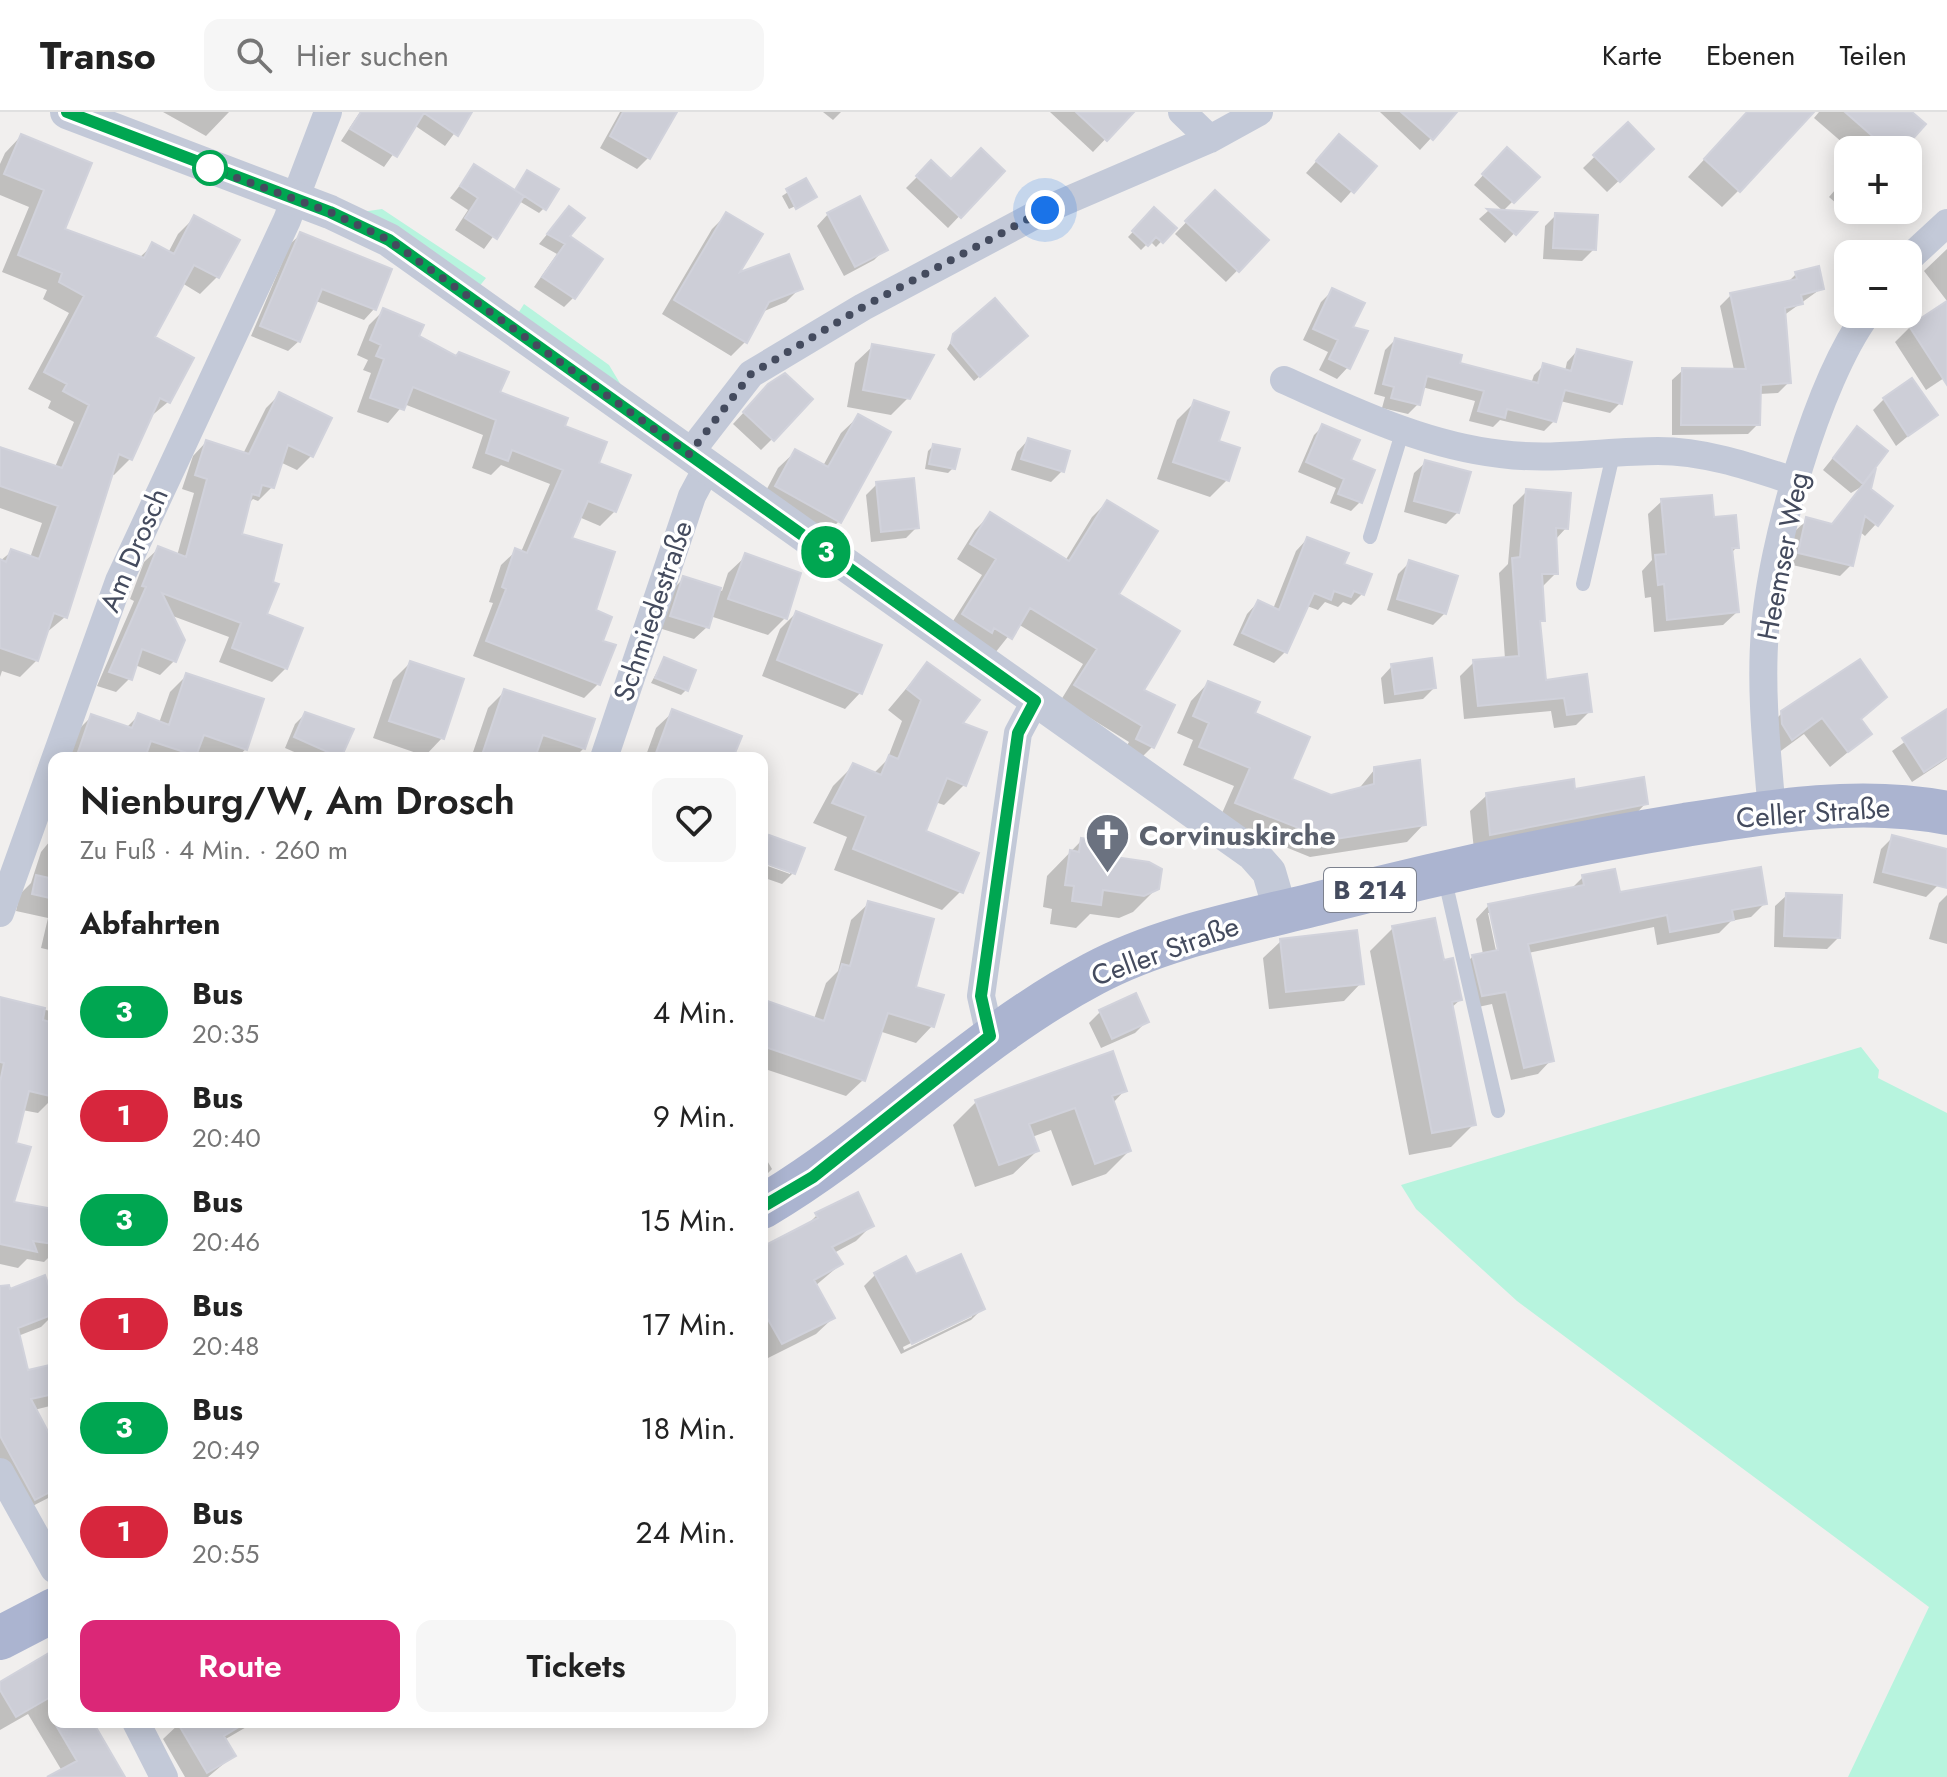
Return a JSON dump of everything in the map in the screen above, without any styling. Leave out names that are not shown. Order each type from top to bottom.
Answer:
[{"type":"main road","name":"Celler Straße","points":[[768,1203],[813,1177],[990,1036],[1096,972],[1184,938],[1443,872],[1651,831],[1772,812],[1863,804],[1947,813]]},
{"type":"main road","points":[[0,1638],[48,1613]]},
{"type":"street","points":[[67,112],[295,200],[389,240],[426,264],[698,461],[1253,854],[1269,872],[1281,913]]},
{"type":"street","name":"Am Drosch","points":[[58,752],[119,581],[295,200],[328,112]]},
{"type":"street","points":[[1182,112],[1210,139]]},
{"type":"street","name":"Schmiedestraße","points":[[606,752],[692,496],[698,461],[751,374],[863,307],[1045,210],[1210,139],[1259,112]]},
{"type":"street","points":[[1922,246],[1947,223]]},
{"type":"street","name":"Heemser Weg","points":[[1772,812],[1764,705],[1765,629],[1794,481],[1831,383],[1860,328]]},
{"type":"street","points":[[1284,380],[1402,433],[1500,454],[1577,458],[1660,451],[1716,459],[1794,481]]},
{"type":"street","points":[[990,1036],[981,996],[1018,733],[1035,701]]},
{"type":"street","name":"Am Drosch","points":[[0,913],[48,779]]},
{"type":"street","points":[[0,1472],[48,1558]]},
{"type":"street","points":[[139,1728],[164,1777]]},
{"type":"lane","points":[[1370,537],[1402,433]]},
{"type":"lane","points":[[1583,584],[1613,455]]},
{"type":"lane","points":[[1443,872],[1498,1111]]},
{"type":"green space","points":[[382,209],[486,278],[478,288],[355,213]]},
{"type":"green space","points":[[524,304],[609,365],[627,395],[517,315]]},
{"type":"green space","points":[[1861,1047],[1879,1070],[1878,1078],[1947,1113],[1947,1777],[1848,1777],[1929,1607],[1517,1301],[1416,1209],[1401,1185]]},
{"type":"building","points":[[361,112],[472,112],[458,136],[424,113],[397,157],[350,129]]},
{"type":"building","points":[[623,112],[677,112],[650,159],[610,136]]},
{"type":"building","points":[[1076,112],[1134,112],[1107,141]]},
{"type":"building","points":[[1401,112],[1457,112],[1433,140]]},
{"type":"building","points":[[1747,112],[1814,112],[1740,192],[1704,159]]},
{"type":"building","points":[[1845,112],[1912,112],[1926,124],[1915,136],[1872,136]]},
{"type":"building","points":[[1628,122],[1654,149],[1620,182],[1593,155]]},
{"type":"building","points":[[21,134],[92,163],[65,229],[144,258],[152,242],[174,254],[194,215],[240,240],[219,278],[194,265],[155,337],[194,358],[170,403],[160,398],[132,460],[119,454],[67,618],[54,613],[38,661],[0,648],[0,559],[6,562],[11,549],[39,559],[58,506],[0,486],[0,447],[62,468],[89,405],[63,391],[67,384],[44,372],[84,296],[59,282],[62,273],[18,255],[44,190],[4,174]]},
{"type":"building","points":[[1339,134],[1377,166],[1354,193],[1316,161]]},
{"type":"building","points":[[1507,147],[1540,177],[1514,203],[1482,174]]},
{"type":"building","points":[[981,148],[1005,171],[961,218],[916,176],[931,160],[951,179]]},
{"type":"building","points":[[474,164],[524,196],[497,239],[465,218],[478,198],[460,186]]},
{"type":"building","points":[[527,170],[559,189],[546,210],[515,190]]},
{"type":"building","points":[[806,178],[817,197],[796,209],[786,189]]},
{"type":"building","points":[[1215,190],[1269,240],[1239,272],[1185,221]]},
{"type":"building","points":[[860,196],[888,250],[855,267],[827,213]]},
{"type":"building","points":[[569,206],[585,218],[570,236],[603,259],[575,299],[542,277],[565,244],[547,234]]},
{"type":"building","points":[[1154,207],[1177,228],[1163,243],[1156,237],[1148,246],[1132,231]]},
{"type":"building","points":[[1487,209],[1537,212],[1516,235]]},
{"type":"building","points":[[726,212],[763,234],[740,272],[789,254],[803,289],[769,302],[747,343],[674,300]]},
{"type":"building","points":[[1555,213],[1598,215],[1596,250],[1553,248]]},
{"type":"building","points":[[300,232],[392,269],[376,310],[322,289],[300,342],[260,326]]},
{"type":"building","points":[[1819,266],[1824,289],[1801,295],[1803,304],[1785,308],[1791,383],[1761,385],[1760,425],[1681,425],[1682,368],[1746,369],[1730,293],[1797,279],[1795,272]]},
{"type":"building","points":[[1332,288],[1365,303],[1353,327],[1368,331],[1350,369],[1329,359],[1338,340],[1313,329]]},
{"type":"building","points":[[995,298],[1028,336],[980,377],[951,343],[953,334]]},
{"type":"building","points":[[1947,301],[1947,385],[1910,328],[1922,328],[1922,317]]},
{"type":"building","points":[[383,308],[424,325],[419,336],[456,356],[459,352],[509,372],[500,392],[568,418],[565,426],[607,442],[599,463],[631,475],[616,512],[588,501],[572,538],[615,552],[596,610],[612,617],[603,641],[616,645],[600,685],[486,641],[506,589],[502,587],[515,548],[527,553],[563,470],[512,450],[508,461],[486,453],[496,420],[413,387],[404,410],[370,398],[384,359],[376,356],[381,345],[370,340]]},
{"type":"building","points":[[1395,338],[1462,355],[1460,363],[1538,383],[1543,363],[1571,371],[1577,349],[1632,362],[1622,404],[1565,390],[1556,422],[1507,409],[1505,418],[1478,411],[1484,391],[1427,376],[1420,405],[1391,398],[1394,387],[1383,384]]},
{"type":"building","points":[[872,344],[934,355],[910,399],[863,390]]},
{"type":"building","points":[[785,373],[813,399],[774,441],[743,412],[768,384]]},
{"type":"building","points":[[1912,378],[1938,415],[1908,436],[1883,398]]},
{"type":"building","points":[[279,392],[332,418],[313,457],[288,445],[274,488],[262,485],[259,496],[252,494],[242,534],[282,545],[273,582],[279,584],[267,614],[303,628],[287,669],[232,648],[241,623],[162,593],[185,640],[176,662],[142,649],[132,680],[109,672],[146,587],[142,586],[158,546],[186,557],[207,479],[195,475],[206,440],[249,454]]},
{"type":"building","points":[[1194,400],[1229,412],[1219,441],[1240,448],[1229,481],[1173,462]]},
{"type":"building","points":[[858,414],[891,432],[841,523],[775,486],[795,449],[828,467]]},
{"type":"building","points":[[1322,424],[1360,440],[1351,460],[1375,470],[1362,503],[1338,494],[1344,479],[1306,462]]},
{"type":"building","points":[[1857,426],[1888,451],[1863,484],[1833,458]]},
{"type":"building","points":[[1028,438],[1070,451],[1064,472],[1021,459]]},
{"type":"building","points":[[933,444],[960,449],[955,469],[929,464]]},
{"type":"building","points":[[1425,460],[1471,472],[1459,513],[1414,501]]},
{"type":"building","points":[[1876,468],[1871,489],[1893,506],[1878,526],[1865,516],[1853,566],[1798,553],[1806,517],[1832,524]]},
{"type":"building","points":[[914,478],[919,528],[881,532],[876,482]]},
{"type":"building","points":[[1526,489],[1571,493],[1568,529],[1556,528],[1558,574],[1542,574],[1545,621],[1540,621],[1546,680],[1587,674],[1592,712],[1567,715],[1564,698],[1478,706],[1473,660],[1519,656],[1512,558],[1520,557]]},
{"type":"building","points":[[1712,495],[1714,517],[1736,515],[1739,548],[1732,548],[1739,612],[1667,620],[1664,584],[1658,585],[1655,555],[1666,554],[1661,499]]},
{"type":"building","points":[[1107,500],[1158,531],[1119,594],[1180,631],[1144,690],[1175,705],[1154,748],[1136,739],[1142,726],[1074,685],[1097,649],[1030,608],[1012,639],[994,628],[992,633],[962,614],[996,559],[970,544],[990,512],[1069,561]]},
{"type":"building","points":[[1307,537],[1349,553],[1344,564],[1372,574],[1364,595],[1354,591],[1351,597],[1334,591],[1331,600],[1314,593],[1287,653],[1242,633],[1258,600],[1279,610]]},
{"type":"building","points":[[745,553],[801,573],[787,619],[728,599]]},
{"type":"building","points":[[1409,560],[1458,576],[1446,614],[1397,599]]},
{"type":"building","points":[[683,576],[721,588],[709,628],[670,616]]},
{"type":"building","points":[[796,611],[882,645],[862,694],[777,660]]},
{"type":"building","points":[[664,657],[696,670],[688,691],[655,678]]},
{"type":"building","points":[[1432,658],[1436,688],[1395,694],[1391,664]]},
{"type":"building","points":[[1860,659],[1887,697],[1861,719],[1872,734],[1848,752],[1822,718],[1792,740],[1782,724],[1781,711]]},
{"type":"building","points":[[410,661],[464,679],[444,739],[389,721]]},
{"type":"building","points":[[927,662],[980,700],[963,723],[987,732],[966,786],[947,778],[926,831],[979,853],[963,893],[853,849],[866,816],[832,803],[853,763],[881,775],[889,755],[898,759],[921,700],[907,689]]},
{"type":"building","points":[[186,673],[264,699],[247,750],[204,735],[198,752],[184,752],[151,741],[147,752],[78,752],[91,714],[132,728],[138,713],[169,725]]},
{"type":"building","points":[[1208,681],[1260,702],[1255,713],[1310,737],[1292,779],[1331,795],[1374,784],[1374,767],[1420,760],[1426,825],[1329,840],[1235,803],[1250,768],[1199,747],[1209,723],[1193,716]]},
{"type":"building","points":[[504,689],[595,719],[585,749],[543,735],[537,752],[483,752]]},
{"type":"building","points":[[672,709],[742,736],[735,752],[656,752]]},
{"type":"building","points":[[1947,709],[1947,757],[1924,772],[1902,738]]},
{"type":"building","points":[[305,712],[354,729],[344,752],[328,752],[294,737]]},
{"type":"building","points":[[1644,777],[1648,804],[1490,835],[1486,793],[1574,779],[1575,789]]},
{"type":"building","points":[[769,835],[805,848],[795,874],[768,864]]},
{"type":"building","points":[[1892,835],[1947,849],[1947,888],[1883,872]]},
{"type":"building","points":[[1081,838],[1110,842],[1108,856],[1149,862],[1162,869],[1159,889],[1144,896],[1103,890],[1101,905],[1072,901],[1074,886],[1065,885],[1070,850],[1079,852]]},
{"type":"building","points":[[1761,867],[1767,904],[1732,910],[1734,920],[1670,932],[1667,915],[1528,944],[1554,1061],[1524,1068],[1506,992],[1482,996],[1472,955],[1498,950],[1488,904],[1584,885],[1582,875],[1615,869],[1620,892]]},
{"type":"building","points":[[36,875],[48,878],[48,898],[32,894]]},
{"type":"building","points":[[1786,893],[1842,895],[1840,938],[1784,936]]},
{"type":"building","points":[[868,901],[934,919],[916,987],[944,995],[934,1027],[888,1013],[865,1081],[768,1048],[768,1001],[824,1021],[842,964],[850,966]]},
{"type":"building","points":[[1435,918],[1444,960],[1453,958],[1462,1000],[1452,1002],[1476,1125],[1432,1133],[1392,926]]},
{"type":"building","points":[[1357,930],[1364,984],[1286,992],[1280,939]]},
{"type":"building","points":[[1136,993],[1149,1022],[1112,1039],[1099,1010]]},
{"type":"building","points":[[0,997],[45,1008],[43,1020],[48,1021],[48,1096],[29,1091],[16,1143],[31,1147],[14,1202],[48,1208],[48,1243],[33,1241],[37,1252],[0,1244],[0,1082],[4,1063],[0,1062]]},
{"type":"building","points":[[1113,1051],[1127,1091],[1112,1096],[1131,1151],[1095,1164],[1075,1108],[1029,1124],[1039,1151],[999,1165],[975,1100]]},
{"type":"building","points":[[858,1192],[874,1226],[832,1247],[843,1264],[814,1280],[835,1318],[782,1344],[768,1320],[768,1244],[818,1218],[815,1213]]},
{"type":"building","points":[[961,1254],[985,1309],[912,1344],[874,1273],[906,1256],[916,1274]]},
{"type":"building","points":[[45,1275],[48,1284],[48,1316],[18,1328],[28,1370],[48,1365],[48,1395],[31,1399],[48,1432],[48,1493],[35,1500],[0,1436],[0,1286],[9,1285],[10,1289]]},
{"type":"building","points":[[48,1654],[48,1698],[16,1717],[0,1690],[0,1682]]},
{"type":"building","points":[[58,1728],[96,1728],[125,1777],[47,1777],[77,1761]]},
{"type":"building","points":[[181,1728],[237,1728],[224,1736],[236,1756],[207,1773]]},
{"type":"bus line","name":"3","points":[[67,112],[330,212],[389,240],[439,272],[707,468],[1035,701],[1018,733],[981,996],[990,1036],[813,1177],[768,1203]]},
{"type":"place","name":"Corvinuskirche","points":[[1108,874]]},
{"type":"route","points":[[210,168],[330,212],[389,240],[439,272],[689,454],[751,374],[863,307],[1045,210]]}]
